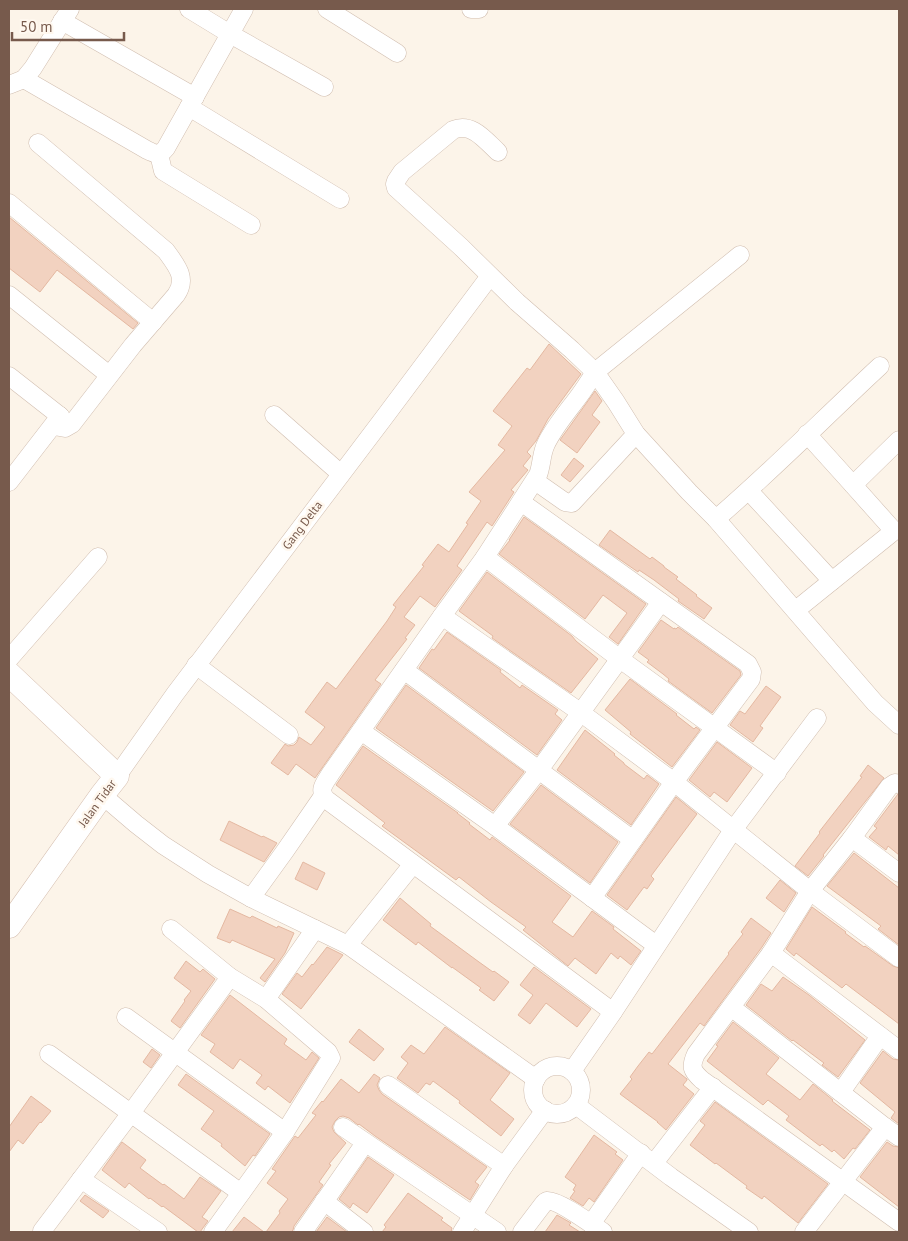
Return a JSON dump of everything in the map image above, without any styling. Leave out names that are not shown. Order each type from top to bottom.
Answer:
[{"type":"main road","name":"Jalan Tidar","points":[[9,674],[117,776],[9,926]]},
{"type":"street","points":[[189,9],[324,87]]},
{"type":"street","points":[[159,154],[166,148],[244,9]]},
{"type":"street","points":[[327,9],[397,53]]},
{"type":"street","points":[[471,9],[479,9]]},
{"type":"street","points":[[159,154],[16,82],[38,62],[66,15],[192,102],[340,199]]},
{"type":"street","points":[[498,152],[474,130],[458,127],[407,168],[398,177],[395,184],[396,188],[595,372],[636,434],[716,519],[875,703],[899,725]]},
{"type":"street","points":[[38,142],[166,251],[179,270],[181,278],[181,286],[176,295],[133,345],[69,427],[54,426],[60,416]]},
{"type":"street","points":[[159,154],[162,171],[252,225]]},
{"type":"street","points":[[9,203],[153,322]]},
{"type":"street","points":[[612,1012],[323,796],[322,787],[485,557],[535,481],[546,444],[595,372],[740,256]]},
{"type":"street","name":"Gang Delta","points":[[117,776],[196,666],[384,420],[490,276]]},
{"type":"street","points":[[9,294],[109,375]]},
{"type":"street","points":[[716,519],[749,491],[880,366]]},
{"type":"street","points":[[9,376],[60,416]]},
{"type":"street","points":[[274,415],[341,474]]},
{"type":"street","points":[[9,482],[60,416]]},
{"type":"street","points":[[535,481],[565,502],[572,504],[636,434]]},
{"type":"street","points":[[796,610],[894,530],[807,434]]},
{"type":"street","points":[[853,485],[899,440]]},
{"type":"street","points":[[749,491],[832,581]]},
{"type":"street","points":[[520,502],[748,664],[753,674],[592,898]]},
{"type":"street","points":[[9,659],[98,557]]},
{"type":"street","points":[[485,557],[620,659],[777,773]]},
{"type":"street","points":[[495,826],[539,770],[662,602]]},
{"type":"street","points":[[442,616],[580,712],[674,782],[810,892],[899,958]]},
{"type":"street","points":[[196,666],[289,736]]},
{"type":"street","points":[[404,670],[633,840]]},
{"type":"street","points":[[572,1071],[733,830],[817,718]]},
{"type":"street","points":[[361,731],[495,826],[656,945]]},
{"type":"street","points":[[899,784],[895,783],[890,787],[810,892],[771,953],[696,1054],[692,1067],[702,1080],[899,1222]]},
{"type":"street","points":[[102,795],[163,845],[208,874],[251,898],[348,945],[536,1079]]},
{"type":"street","points":[[251,898],[323,796]]},
{"type":"street","points":[[852,838],[899,874]]},
{"type":"street","points":[[348,945],[413,864]]},
{"type":"street","points":[[171,929],[230,977],[266,999],[328,1052],[331,1058],[285,1132],[213,1232]]},
{"type":"street","points":[[266,999],[315,929]]},
{"type":"street","points":[[771,953],[899,1050]]},
{"type":"street","points":[[43,1232],[230,977]]},
{"type":"street","points":[[731,1007],[892,1132],[843,1182],[804,1232]]},
{"type":"street","points":[[126,1017],[285,1132]]},
{"type":"street","points":[[841,1092],[880,1036]]},
{"type":"street","points":[[49,1054],[241,1193]]},
{"type":"street","points":[[556,1066],[572,1071],[580,1081],[581,1087],[581,1094],[576,1105],[571,1110],[558,1114],[545,1110],[538,1104],[534,1096],[536,1079],[541,1072],[556,1066]]},
{"type":"street","points":[[388,1085],[504,1166]]},
{"type":"street","points":[[522,1232],[547,1201],[563,1206],[597,1228],[647,1158],[713,1087]]},
{"type":"street","points":[[576,1105],[749,1232]]},
{"type":"street","points":[[462,1232],[504,1166],[545,1110]]},
{"type":"street","points":[[343,1127],[497,1232]]},
{"type":"street","points":[[303,1232],[365,1143]]},
{"type":"street","points":[[81,1179],[158,1232]]},
{"type":"street","points":[[324,1201],[364,1232]]},
{"type":"building","points":[[9,217],[138,323],[133,329],[57,270],[40,292],[9,268]]},
{"type":"building","points":[[549,344],[581,374],[548,419],[536,441],[527,452],[531,456],[523,466],[528,470],[511,490],[514,492],[492,526],[487,522],[457,566],[462,570],[435,607],[420,596],[404,617],[415,625],[405,638],[407,639],[375,680],[381,684],[315,778],[296,764],[288,775],[271,763],[285,744],[288,746],[294,745],[299,737],[311,745],[325,727],[305,712],[327,682],[336,689],[387,621],[396,607],[393,605],[424,566],[422,565],[438,544],[449,552],[468,524],[466,523],[481,501],[469,492],[505,450],[498,445],[512,426],[493,411],[527,368],[530,370]]},
{"type":"building","points":[[595,391],[602,401],[592,415],[600,422],[577,453],[560,440]]},
{"type":"building","points":[[574,458],[584,466],[570,482],[561,475]]},
{"type":"building","points":[[524,517],[646,604],[618,644],[609,637],[627,613],[603,595],[585,619],[499,554]]},
{"type":"building","points":[[610,530],[650,559],[652,557],[664,566],[678,577],[676,579],[712,608],[704,619],[678,601],[679,599],[654,580],[639,570],[638,572],[599,545]]},
{"type":"building","points":[[487,572],[572,636],[598,659],[571,693],[492,638],[493,636],[459,611]]},
{"type":"building","points":[[661,620],[674,629],[678,627],[740,671],[741,675],[712,713],[668,681],[669,679],[647,662],[649,660],[638,652]]},
{"type":"building","points":[[447,632],[501,670],[500,672],[520,688],[522,685],[558,710],[555,714],[562,720],[537,755],[419,668]]},
{"type":"building","points":[[630,679],[694,729],[696,727],[700,730],[672,767],[630,734],[631,732],[605,710]]},
{"type":"building","points":[[406,685],[524,772],[493,811],[376,728]]},
{"type":"building","points":[[766,686],[781,697],[760,726],[763,728],[753,742],[730,725],[740,711],[745,714]]},
{"type":"building","points":[[585,730],[644,779],[647,775],[659,784],[631,825],[557,770]]},
{"type":"building","points":[[717,742],[752,768],[727,802],[714,792],[710,797],[689,780]]},
{"type":"building","points":[[363,746],[458,813],[490,840],[492,837],[571,896],[552,922],[573,937],[592,911],[614,927],[613,929],[641,951],[631,965],[620,956],[618,959],[611,953],[596,974],[575,958],[568,966],[523,930],[526,927],[459,877],[456,880],[382,826],[385,823],[336,785]]},
{"type":"building","points":[[868,765],[884,778],[808,876],[795,866],[862,777],[860,776]]},
{"type":"building","points":[[541,785],[618,842],[590,883],[510,824]]},
{"type":"building","points":[[898,794],[899,855],[888,846],[886,850],[869,837],[877,828],[874,826]]},
{"type":"building","points":[[676,797],[697,814],[651,876],[654,879],[647,889],[644,887],[627,910],[607,895]]},
{"type":"building","points":[[229,821],[277,843],[264,862],[220,840]]},
{"type":"building","points":[[854,853],[899,888],[899,945],[878,929],[881,926],[827,886]]},
{"type":"building","points":[[303,862],[325,873],[317,890],[295,879]]},
{"type":"building","points":[[780,880],[796,893],[784,912],[766,898]]},
{"type":"building","points":[[400,898],[431,924],[430,926],[509,982],[494,1001],[479,990],[481,988],[418,942],[416,945],[383,920]]},
{"type":"building","points":[[812,907],[864,947],[899,968],[899,1024],[846,984],[842,988],[796,953],[794,956],[786,949]]},
{"type":"building","points":[[230,909],[294,933],[285,953],[265,982],[260,978],[275,959],[232,940],[230,943],[217,938]]},
{"type":"building","points":[[751,918],[771,933],[704,1026],[700,1023],[668,1064],[687,1079],[683,1085],[694,1094],[666,1130],[620,1094],[632,1079],[630,1077],[638,1066],[649,1052],[652,1054],[729,954],[743,934],[741,932]]},
{"type":"building","points":[[327,947],[343,955],[301,1009],[282,994],[297,973],[302,977]]},
{"type":"building","points":[[186,961],[200,972],[203,969],[215,979],[180,1028],[171,1021],[191,991],[174,978]]},
{"type":"building","points":[[534,967],[591,1009],[577,1027],[546,1003],[530,1024],[518,1015],[533,995],[520,985]]},
{"type":"building","points":[[783,977],[809,995],[865,1040],[838,1077],[822,1065],[824,1063],[746,1005],[761,984],[772,991]]},
{"type":"building","points":[[230,995],[287,1039],[284,1044],[306,1060],[312,1052],[319,1058],[290,1103],[268,1086],[265,1090],[256,1083],[262,1075],[240,1059],[233,1069],[210,1052],[215,1044],[201,1035]]},
{"type":"building","points":[[733,1022],[779,1058],[766,1074],[800,1100],[813,1084],[870,1130],[855,1149],[853,1148],[844,1159],[834,1150],[832,1152],[822,1144],[820,1146],[786,1120],[789,1116],[768,1100],[763,1105],[707,1061]]},
{"type":"building","points":[[445,1027],[510,1073],[490,1100],[514,1119],[501,1136],[433,1081],[430,1085],[426,1083],[418,1093],[397,1078],[408,1063],[401,1057],[411,1045],[424,1054]]},
{"type":"building","points":[[359,1029],[384,1049],[374,1061],[349,1042]]},
{"type":"building","points":[[152,1049],[160,1055],[151,1068],[143,1062]]},
{"type":"building","points":[[883,1051],[893,1059],[899,1060],[899,1124],[891,1118],[895,1112],[860,1083]]},
{"type":"building","points":[[186,1074],[270,1134],[255,1156],[253,1155],[245,1166],[221,1146],[222,1144],[201,1129],[214,1111],[178,1085]]},
{"type":"building","points":[[374,1074],[380,1078],[377,1085],[382,1094],[487,1167],[475,1182],[479,1185],[470,1200],[359,1124],[343,1116],[335,1121],[332,1127],[334,1132],[346,1143],[329,1164],[331,1165],[319,1182],[323,1185],[291,1232],[266,1232],[288,1199],[267,1183],[276,1171],[272,1169],[295,1136],[298,1138],[316,1115],[312,1113],[341,1079],[359,1093]]},
{"type":"building","points":[[31,1096],[51,1111],[23,1144],[18,1140],[9,1152],[9,1127]]},
{"type":"building","points":[[715,1102],[828,1184],[798,1223],[764,1196],[762,1199],[746,1188],[747,1186],[690,1145],[705,1125],[700,1121]]},
{"type":"building","points":[[594,1135],[617,1152],[615,1154],[623,1160],[594,1202],[589,1198],[583,1206],[570,1198],[575,1191],[573,1190],[576,1185],[565,1177]]},
{"type":"building","points":[[122,1142],[146,1160],[140,1168],[184,1199],[200,1177],[221,1191],[202,1217],[208,1221],[200,1232],[163,1206],[149,1199],[129,1183],[125,1188],[102,1170]]},
{"type":"building","points":[[887,1142],[899,1147],[899,1207],[860,1177]]},
{"type":"building","points":[[368,1157],[394,1175],[367,1213],[353,1203],[350,1208],[339,1199]]},
{"type":"building","points":[[408,1193],[443,1218],[441,1220],[452,1228],[451,1232],[382,1232],[386,1227],[384,1225]]},
{"type":"building","points":[[85,1195],[109,1211],[103,1218],[80,1201]]},
{"type":"building","points":[[557,1215],[571,1223],[569,1225],[580,1232],[545,1232]]},
{"type":"building","points":[[244,1217],[264,1232],[232,1232]]},
{"type":"building","points":[[327,1217],[347,1232],[316,1232]]}]
